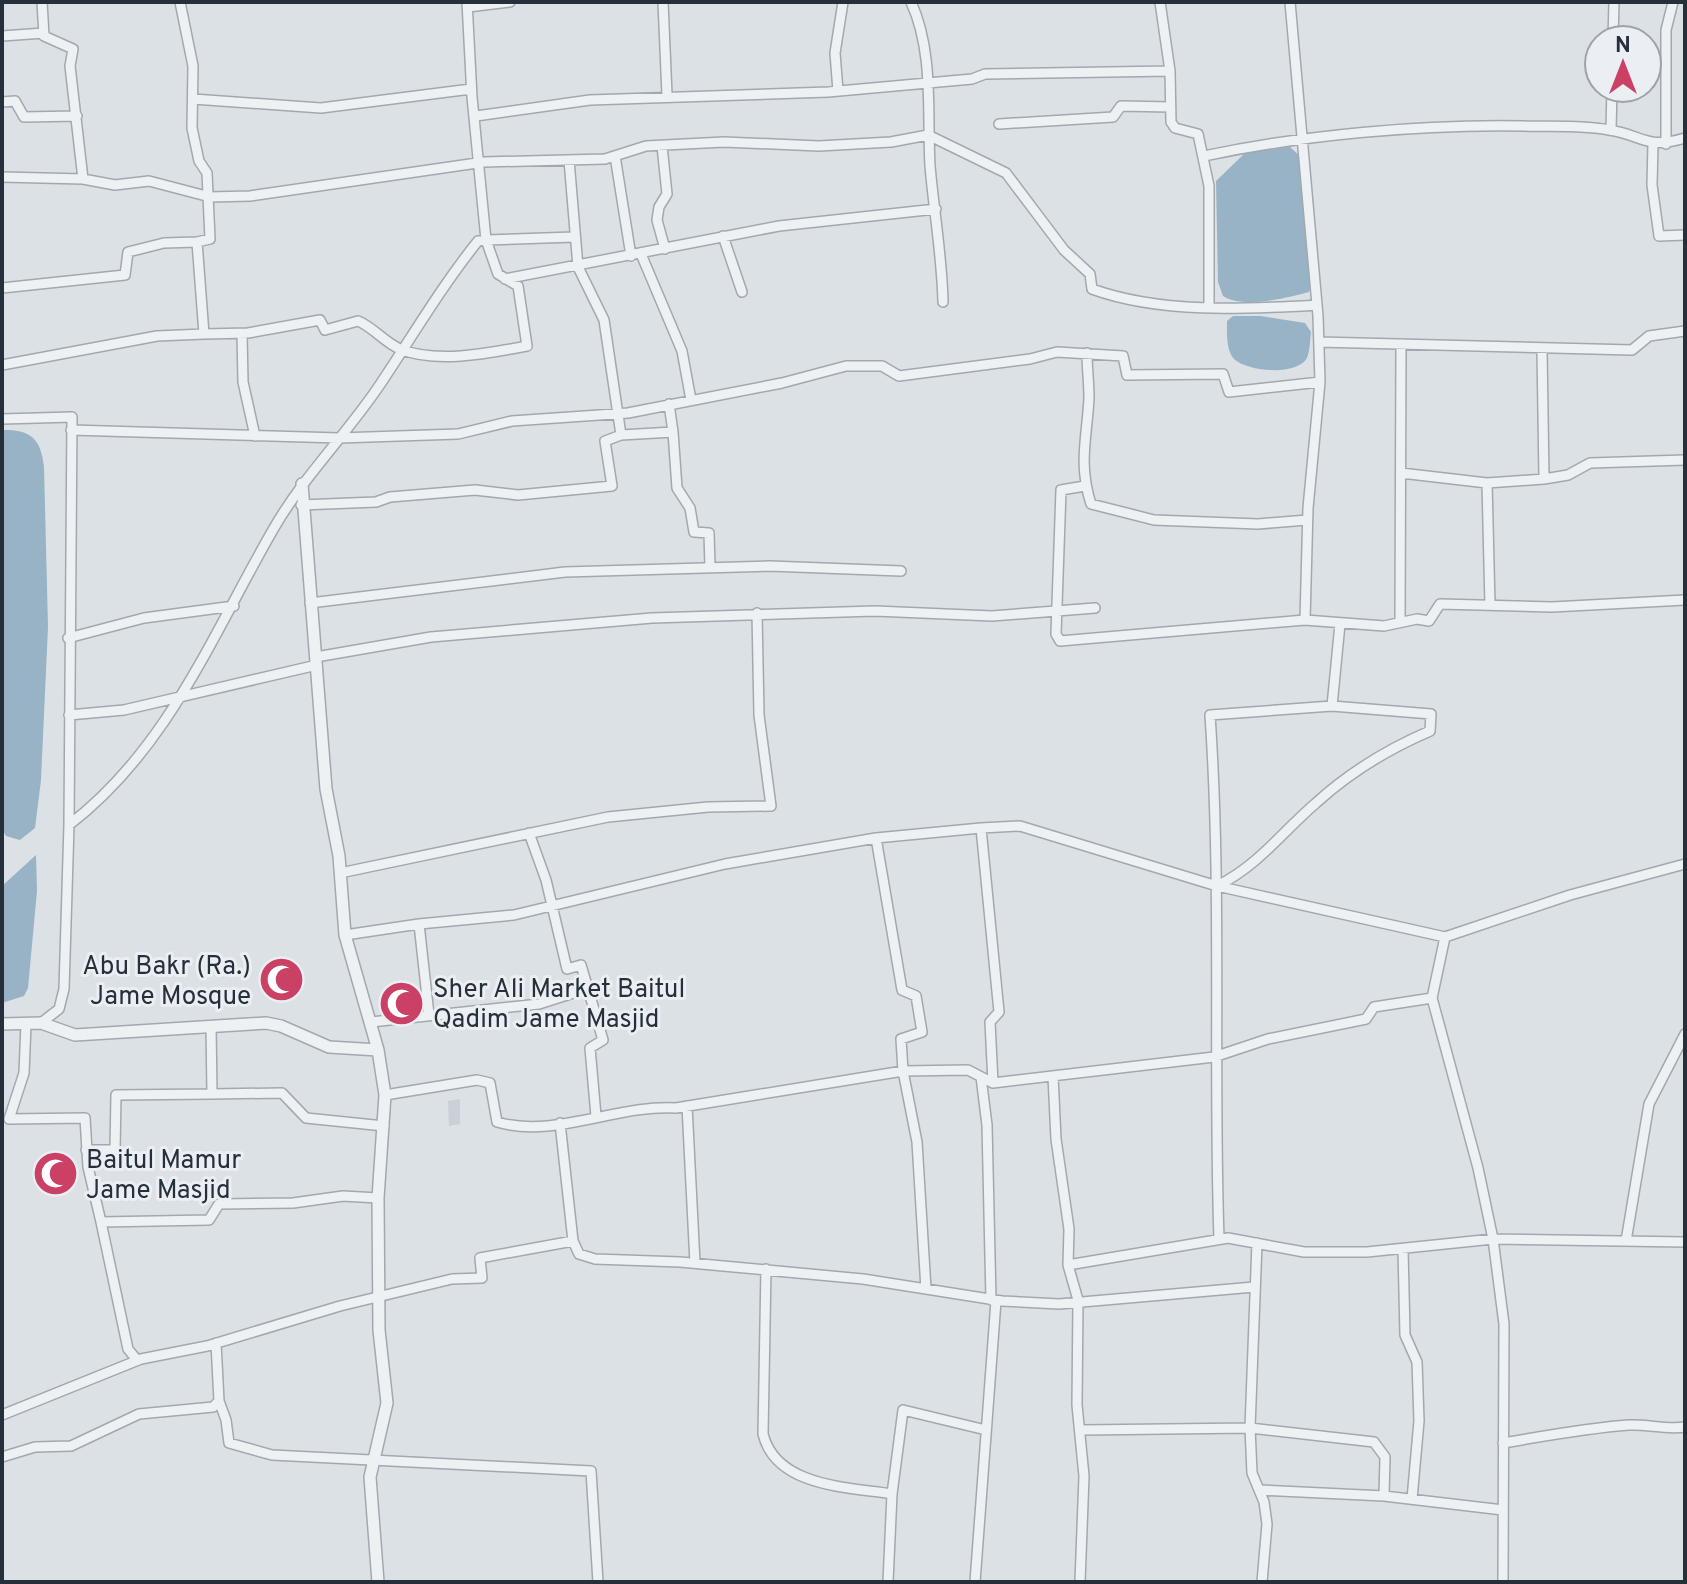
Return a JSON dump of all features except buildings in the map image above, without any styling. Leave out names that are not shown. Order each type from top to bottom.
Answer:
[{"type":"street","points":[[42,2],[44,33]]},
{"type":"street","points":[[2,288],[125,275],[128,252],[164,243],[210,239],[207,173],[199,161],[192,128],[193,66],[180,2]]},
{"type":"street","points":[[2,365],[157,336],[242,334],[320,320],[325,330],[358,321],[402,349],[442,355],[527,346],[518,286],[498,274],[486,240],[471,89],[468,4],[510,2]]},
{"type":"street","points":[[663,2],[667,95]]},
{"type":"street","points":[[838,91],[835,53],[843,2]]},
{"type":"street","points":[[911,2],[924,37],[928,135],[942,248],[943,302]]},
{"type":"street","points":[[1160,2],[1170,71],[1171,122],[1175,128],[1198,134],[1209,186],[1209,307]]},
{"type":"street","points":[[1290,2],[1317,305],[1320,382],[1307,520],[1305,620]]},
{"type":"street","points":[[1613,24],[1614,2]]},
{"type":"street","points":[[1666,144],[1666,30],[1673,2]]},
{"type":"street","points":[[2,36],[44,33],[73,49],[70,66],[83,179]]},
{"type":"street","points":[[476,116],[590,100],[838,91],[972,79],[985,74],[1170,71]]},
{"type":"street","points":[[193,99],[321,108],[471,89]]},
{"type":"street","points":[[2,102],[15,101],[24,117],[77,116]]},
{"type":"street","points":[[1611,130],[1612,104]]},
{"type":"street","points":[[999,124],[1113,117],[1121,106],[1170,107]]},
{"type":"street","points":[[1204,156],[1268,142],[1414,129],[1521,126],[1611,130],[1653,144],[1685,138]]},
{"type":"street","points":[[2,177],[83,179],[115,185],[149,181],[210,197],[318,188],[507,160],[615,156],[646,146],[724,142],[819,146],[891,142],[928,135],[1006,173],[1064,250],[1090,274],[1092,289],[1146,301],[1209,307],[1317,305]]},
{"type":"street","points":[[1653,144],[1652,185],[1659,236],[1685,235]]},
{"type":"street","points":[[662,146],[667,194],[659,207],[657,220],[665,249]]},
{"type":"street","points":[[615,156],[636,255],[682,351],[691,400]]},
{"type":"street","points":[[569,160],[578,267],[604,320],[621,435]]},
{"type":"street","points":[[505,279],[779,226],[936,209]]},
{"type":"street","points":[[723,236],[742,292]]},
{"type":"street","points":[[69,825],[123,778],[179,697],[302,484],[339,438],[456,267],[478,241],[574,237]]},
{"type":"street","points":[[197,242],[204,334]]},
{"type":"street","points":[[1319,342],[1632,350],[1649,336],[1685,331]]},
{"type":"street","points":[[242,334],[243,382],[255,436]]},
{"type":"street","points":[[1400,622],[1401,344]]},
{"type":"street","points":[[1542,349],[1544,479]]},
{"type":"street","points":[[71,430],[339,438],[458,434],[512,421],[619,413],[782,383],[846,366],[882,366],[899,376],[1057,352],[1123,356],[1127,375],[1223,374],[1229,392],[1320,382]]},
{"type":"street","points":[[1087,353],[1089,400],[1083,456],[1085,486],[1091,504],[1154,520],[1258,524],[1307,520]]},
{"type":"street","points":[[669,404],[677,488],[690,508],[694,532],[709,533],[710,567]]},
{"type":"street","points":[[2,419],[72,417],[69,825],[64,989],[59,1009],[41,1023]]},
{"type":"street","points":[[301,505],[376,502],[390,497],[475,490],[518,495],[612,486],[605,441],[621,435],[673,432]]},
{"type":"street","points":[[1401,473],[1487,483],[1568,475],[1590,463],[1685,460]]},
{"type":"street","points":[[1487,483],[1490,605]]},
{"type":"street","points":[[302,484],[301,505],[326,789],[340,873],[345,935],[371,1022],[385,1095],[378,1198],[379,1330],[387,1403],[385,1424],[372,1461],[370,1477],[378,1582]]},
{"type":"street","points":[[1085,486],[1061,490],[1056,634],[1060,641],[1305,620],[1340,624],[1429,621],[1440,604],[1552,607],[1685,600]]},
{"type":"street","points":[[310,603],[533,574],[710,567],[901,571]]},
{"type":"street","points":[[68,638],[144,618],[234,606]]},
{"type":"street","points":[[69,715],[124,710],[317,661],[431,637],[554,625],[757,613],[875,611],[992,616],[1095,608]]},
{"type":"street","points":[[340,873],[608,817],[708,807],[771,806],[759,715],[757,613]]},
{"type":"street","points":[[1332,706],[1340,624]]},
{"type":"street","points":[[1217,886],[1245,872],[1350,774],[1395,746],[1430,731],[1431,714],[1332,706],[1210,715],[1217,886],[1214,1057],[1219,1239]]},
{"type":"street","points":[[345,935],[419,924],[484,920],[725,864],[876,838],[981,828],[1020,826],[1217,886],[1445,937],[1570,895],[1685,864]]},
{"type":"street","points":[[981,828],[999,1012],[990,1022],[993,1083]]},
{"type":"street","points":[[529,833],[552,903],[567,969],[581,965],[603,1040],[590,1048],[596,1116]]},
{"type":"street","points":[[876,838],[902,990],[916,996],[922,1032],[901,1039],[903,1071],[917,1142],[926,1289]]},
{"type":"street","points":[[419,924],[429,1015]]},
{"type":"street","points":[[1445,937],[1432,998],[1493,1239],[1504,1324],[1503,1582]]},
{"type":"street","points":[[371,1022],[539,1004],[586,989]]},
{"type":"street","points":[[385,1095],[477,1080],[490,1083],[497,1122],[511,1126],[560,1123],[649,1106],[687,1106],[903,1071],[968,1070],[993,1083],[1214,1057],[1268,1039],[1366,1019],[1374,1007],[1432,998]]},
{"type":"street","points":[[2,1024],[41,1023],[75,1035],[266,1023],[329,1047],[378,1050]]},
{"type":"street","points":[[26,1024],[24,1073],[5,1120],[85,1118],[86,1150],[128,1349],[137,1360]]},
{"type":"street","points":[[211,1026],[212,1094]]},
{"type":"street","points":[[1626,1241],[1649,1104],[1685,1034]]},
{"type":"street","points":[[1053,1076],[1056,1139],[1069,1229],[1068,1265],[1078,1300],[1077,1405],[1082,1430],[1084,1490],[1080,1582]]},
{"type":"street","points":[[975,1582],[994,1300],[987,1125],[981,1077]]},
{"type":"street","points":[[86,1150],[115,1150],[116,1095],[282,1093],[306,1118],[384,1126]]},
{"type":"street","points":[[687,1106],[695,1263]]},
{"type":"street","points":[[560,1123],[573,1241],[579,1254],[595,1259],[766,1269],[994,1300],[1059,1304],[1254,1287]]},
{"type":"street","points":[[101,1222],[209,1220],[219,1204],[293,1203],[343,1196],[378,1198]]},
{"type":"street","points":[[1068,1265],[1219,1239],[1304,1252],[1403,1249],[1493,1239],[1685,1242]]},
{"type":"street","points":[[2,1415],[137,1360],[216,1343],[380,1296],[452,1279],[482,1278],[480,1258],[573,1241]]},
{"type":"street","points":[[1257,1243],[1250,1428],[1252,1473],[1267,1524],[1262,1582]]},
{"type":"street","points":[[1403,1249],[1405,1335],[1417,1362],[1419,1421],[1412,1499]]},
{"type":"street","points":[[766,1269],[763,1434],[772,1457],[783,1467],[802,1476],[892,1494]]},
{"type":"street","points":[[216,1343],[219,1401],[226,1420],[229,1443],[272,1455],[591,1471],[598,1582]]},
{"type":"street","points":[[2,1457],[35,1447],[71,1446],[139,1414],[213,1407],[219,1401]]},
{"type":"street","points":[[888,1582],[892,1494],[903,1410],[986,1430]]},
{"type":"street","points":[[1503,1443],[1600,1427],[1646,1424],[1672,1429],[1685,1427]]},
{"type":"street","points":[[1082,1430],[1250,1428],[1374,1442],[1385,1457],[1384,1496]]},
{"type":"street","points":[[1259,1490],[1384,1496],[1503,1510]]},
{"type":"shaded area","points":[[460,1099],[460,1124],[449,1126],[448,1101]]},
{"type":"water","points":[[1279,146],[1290,147],[1303,159],[1311,286],[1309,292],[1277,299],[1253,302],[1231,300],[1223,296],[1218,282],[1216,181],[1244,154]]},
{"type":"water","points":[[1233,316],[1260,316],[1305,323],[1311,332],[1307,358],[1302,364],[1283,370],[1261,369],[1241,363],[1234,359],[1228,346],[1227,321]]},
{"type":"water","points":[[2,430],[20,431],[33,438],[40,449],[44,467],[48,627],[41,780],[35,828],[20,840],[6,836],[2,829]]},
{"type":"water","points":[[36,855],[37,891],[28,988],[24,996],[2,1003],[2,886]]},
{"type":"place","name":"Abu Bakr (Ra.) Jame Mosque","points":[[282,980]]},
{"type":"place","name":"Sher Ali Market Baitul Qadim Jame Masjid","points":[[402,1003]]},
{"type":"place","name":"Baitul Mamur Jame Masjid","points":[[55,1174]]}]
